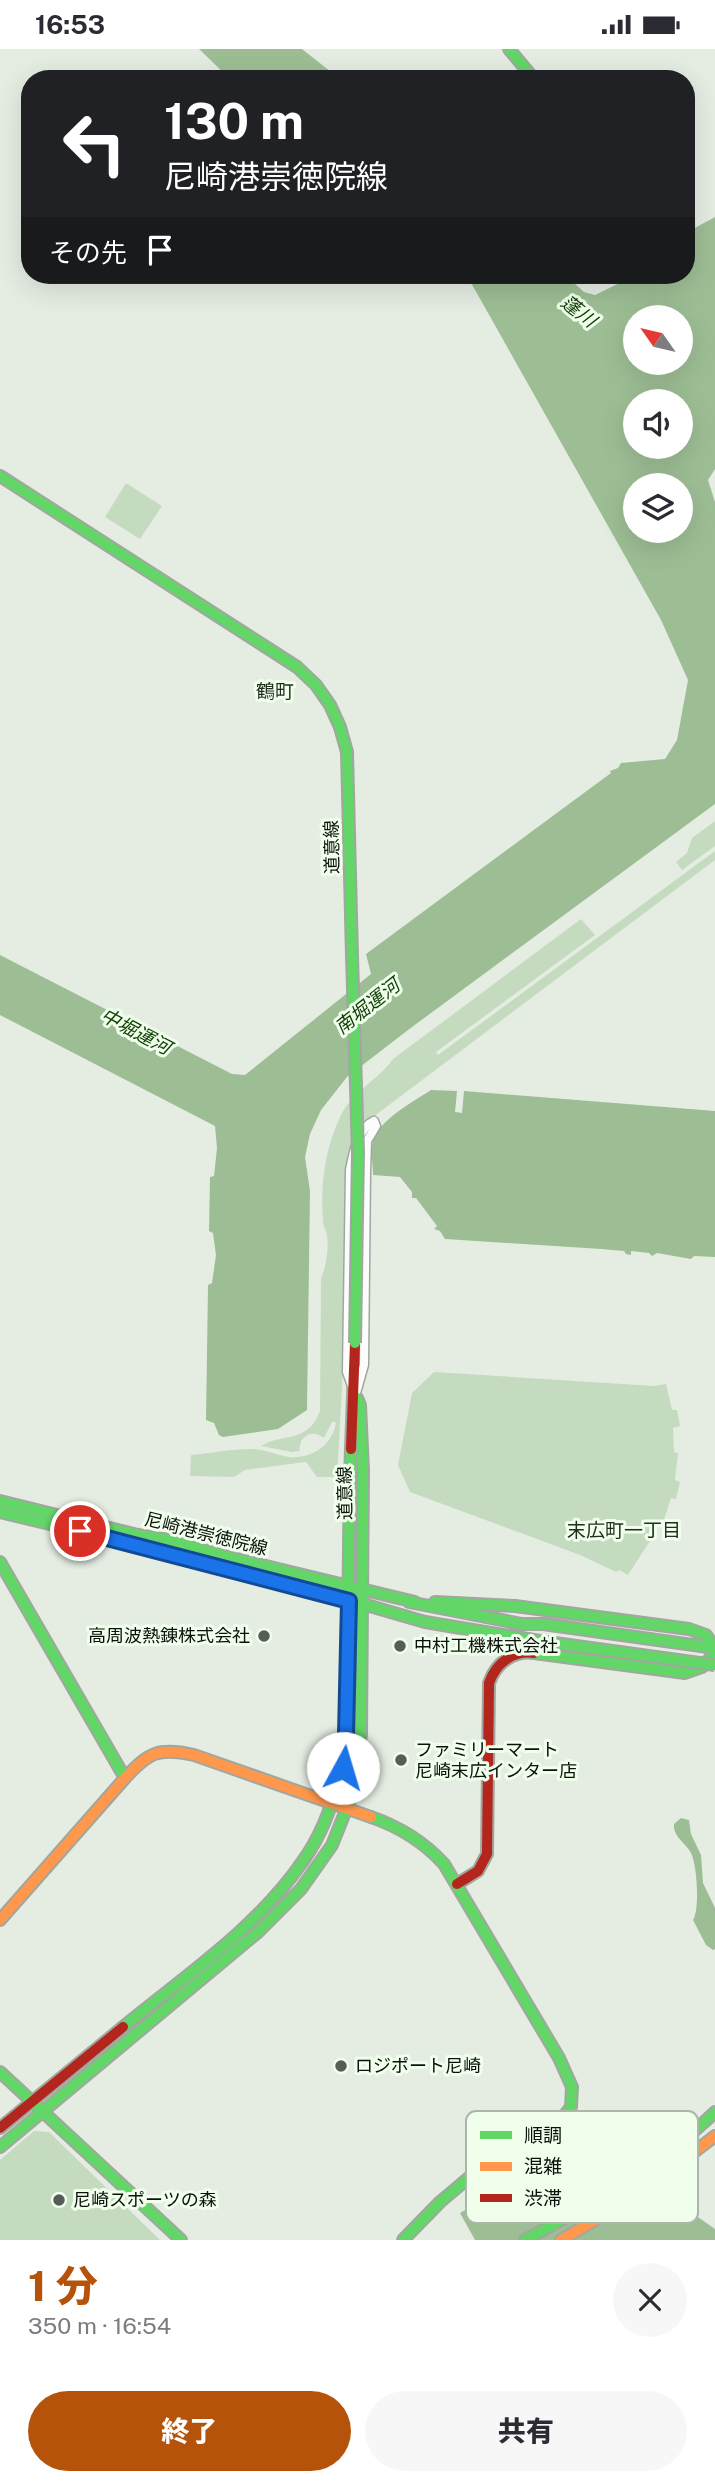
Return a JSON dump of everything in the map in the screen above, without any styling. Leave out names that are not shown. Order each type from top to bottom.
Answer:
[{"type":"main road","points":[[509,49],[526,70]]},
{"type":"main road","name":"道意線","points":[[0,475],[297,667],[327,698],[340,722],[347,752],[358,1152],[356,1395],[351,1440],[346,1734],[343,1768],[334,1804],[313,1848],[271,1902],[238,1933],[0,2128]]},
{"type":"main road","name":"道意線","points":[[0,2147],[287,1905],[325,1858],[347,1808],[360,1754],[363,1470],[360,1405],[356,1395]]},
{"type":"main road","name":"尼崎港崇徳院線","points":[[0,1500],[409,1602]]},
{"type":"main road","name":"尼崎港崇徳院線","points":[[1,1515],[171,1553],[425,1622],[541,1632]]},
{"type":"main road","points":[[0,1562],[124,1778]]},
{"type":"main road","points":[[409,1602],[522,1624],[541,1632],[715,1672]]},
{"type":"main road","points":[[409,1602],[461,1602],[586,1614],[700,1632],[711,1639],[715,1649]]},
{"type":"main road","points":[[541,1632],[715,1649]]},
{"type":"main road","points":[[457,1884],[478,1871],[487,1854],[488,1691],[489,1679],[501,1661],[517,1653],[529,1652],[684,1674],[704,1666],[715,1649]]},
{"type":"main road","points":[[632,1654],[715,1665]]},
{"type":"main road","points":[[0,1920],[144,1757],[153,1752],[178,1751],[347,1808],[408,1833],[439,1858],[559,2058],[572,2087],[573,2098],[567,2111]]},
{"type":"main road","points":[[0,2073],[181,2240]]},
{"type":"main road","points":[[698,2125],[713,2113]]},
{"type":"main road","points":[[698,2150],[715,2136]]},
{"type":"main road","points":[[698,2158],[715,2145]]},
{"type":"main road","points":[[403,2240],[466,2179]]},
{"type":"main road","points":[[525,2240],[555,2223]]},
{"type":"main road","points":[[561,2240],[592,2223]]},
{"type":"street","points":[[374,1121],[376,1126],[367,1141],[366,1162],[364,1365],[356,1395],[347,1372],[350,1170],[353,1150],[368,1123],[374,1121]]},
{"type":"shaded area","points":[[126,483],[162,506],[140,539],[105,517]]},
{"type":"shaded area","points":[[715,821],[715,846],[682,870],[676,862],[687,853],[692,838]]},
{"type":"shaded area","points":[[715,851],[715,860],[365,1123],[346,1173],[343,1370],[337,1477],[317,1477],[306,1462],[245,1470],[234,1477],[190,1476],[191,1455],[251,1449],[289,1457],[306,1456],[320,1449],[331,1437],[336,1422],[332,1422],[324,1438],[315,1434],[306,1436],[301,1441],[299,1451],[261,1446],[308,1429],[320,1411],[321,1279],[328,1247],[323,1221],[323,1180],[327,1153],[341,1115],[352,1099],[393,1059],[581,919],[595,935],[436,1052],[438,1055]]},
{"type":"shaded area","points":[[434,1372],[655,1386],[666,1384],[672,1410],[677,1410],[680,1426],[673,1428],[674,1452],[678,1453],[675,1480],[680,1482],[676,1499],[671,1498],[663,1523],[659,1522],[628,1575],[410,1492],[398,1465],[412,1393]]},
{"type":"shaded area","name":"尼崎スポーツの森","points":[[34,2131],[49,2132],[160,2240],[0,2240],[0,2160]]},
{"type":"water","points":[[199,49],[302,49],[329,70],[221,70]]},
{"type":"water","points":[[715,217],[715,469],[708,480],[715,502],[715,804],[347,1077],[321,1110],[310,1134],[305,1157],[310,1191],[307,1410],[278,1429],[223,1437],[219,1435],[214,1423],[206,1420],[208,1285],[212,1283],[216,1255],[213,1233],[209,1231],[210,1177],[214,1176],[217,1148],[215,1126],[0,1015],[0,955],[232,1074],[245,1075],[371,974],[366,954],[611,773],[610,771],[618,768],[621,763],[665,759],[677,740],[688,680],[661,620],[472,284],[575,284],[584,292],[595,295],[618,284],[695,284],[695,228]]},
{"type":"water","points":[[431,1090],[457,1091],[455,1112],[462,1113],[464,1091],[715,1111],[715,1257],[694,1256],[691,1259],[657,1253],[652,1256],[649,1253],[631,1251],[631,1255],[624,1251],[601,1249],[445,1239],[440,1231],[434,1229],[437,1226],[416,1198],[412,1198],[412,1192],[400,1177],[373,1175],[372,1149],[377,1133],[398,1112]]},
{"type":"water","points":[[681,1818],[689,1820],[691,1834],[701,1855],[703,1883],[715,1908],[713,1950],[706,1945],[693,1920],[697,1897],[693,1859],[674,1829],[674,1824]]},
{"type":"water","points":[[466,2210],[466,2223],[698,2223],[698,2217],[715,2229],[715,2240],[475,2240],[460,2213]]},
{"type":"traffic: fast","points":[[509,49],[526,70]]},
{"type":"traffic: fast","points":[[0,476],[297,667],[316,685],[330,705],[347,752],[352,956]]},
{"type":"traffic: fast","points":[[352,956],[358,1152],[355,1343]]},
{"type":"traffic: fast","points":[[0,2147],[258,1932],[301,1889],[332,1845],[352,1795],[361,1734],[363,1470],[360,1405],[357,1398]]},
{"type":"traffic: fast","points":[[123,2027],[219,1950],[264,1908],[303,1861],[331,1806],[339,1777],[346,1717],[351,1449]]},
{"type":"traffic: fast","points":[[0,1501],[415,1602]]},
{"type":"traffic: fast","points":[[0,1512],[158,1550],[353,1602]]},
{"type":"traffic: fast","points":[[0,1562],[125,1778]]},
{"type":"traffic: fast","points":[[409,1602],[522,1624],[543,1624],[715,1648]]},
{"type":"traffic: fast","points":[[435,1602],[515,1606],[689,1629],[706,1635],[715,1648]]},
{"type":"traffic: fast","points":[[363,1604],[425,1622],[540,1641]]},
{"type":"traffic: fast","points":[[540,1641],[715,1665]]},
{"type":"traffic: fast","points":[[534,1653],[685,1673],[702,1667],[715,1653]]},
{"type":"traffic: fast","points":[[371,1817],[410,1836],[428,1848],[444,1864],[559,2058],[572,2087],[571,2107],[568,2111]]},
{"type":"traffic: fast","points":[[0,2072],[181,2240]]},
{"type":"traffic: fast","points":[[698,2127],[715,2112]]},
{"type":"traffic: fast","points":[[403,2240],[466,2180]]},
{"type":"traffic: fast","points":[[525,2240],[555,2223]]},
{"type":"traffic: slow","points":[[0,1920],[125,1778],[141,1762],[155,1754],[172,1752],[194,1755],[371,1817]]},
{"type":"traffic: slow","points":[[698,2149],[715,2136]]},
{"type":"traffic: slow","points":[[561,2240],[590,2223]]},
{"type":"traffic: jam","points":[[351,1449],[355,1343]]},
{"type":"traffic: jam","points":[[457,1884],[478,1871],[487,1854],[489,1683],[496,1669],[506,1659],[519,1654],[534,1653]]},
{"type":"traffic: jam","points":[[0,2128],[123,2027]]},
{"type":"place","name":"高周波熱錬株式会社","points":[[264,1636]]},
{"type":"place","name":"中村工機株式会社","points":[[400,1646]]},
{"type":"place","name":"ファミリーマート 尼崎末広インター店","points":[[401,1760]]},
{"type":"place","name":"ロジポート尼崎","points":[[341,2066]]},
{"type":"place","name":"尼崎スポーツの森","points":[[59,2200]]},
{"type":"district","name":"鶴町","points":[[275,691]]},
{"type":"district","name":"末広町一丁目","points":[[624,1530]]},
{"type":"route","points":[[80,1531],[349,1601],[343,1768]]},
{"type":"water label","name":"蓬川","points":[[579,311]]},
{"type":"water label","name":"南堀運河","points":[[367,1006]]},
{"type":"water label","name":"中堀運河","points":[[136,1031]]}]
